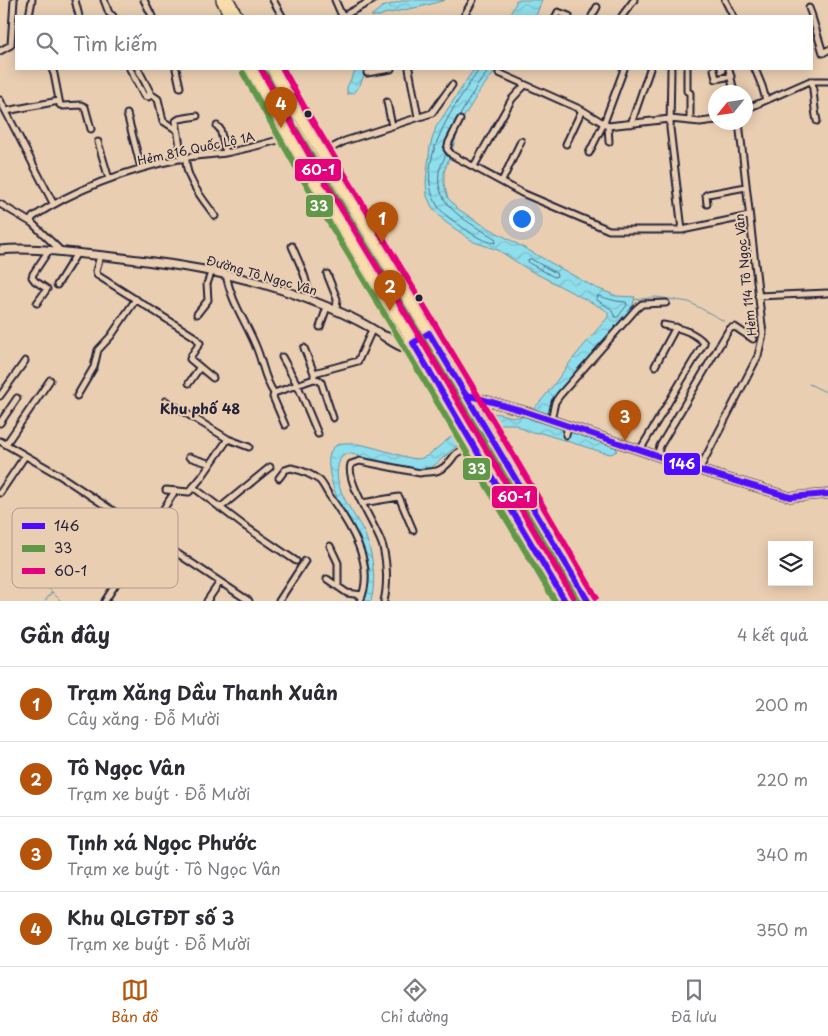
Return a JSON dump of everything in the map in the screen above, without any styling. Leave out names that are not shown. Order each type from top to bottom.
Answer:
[{"type":"highway","points":[[214,0],[222,15]]},
{"type":"highway","points":[[221,0],[228,15]]},
{"type":"highway","points":[[229,0],[237,15]]},
{"type":"highway","points":[[236,0],[244,15]]},
{"type":"highway","points":[[252,70],[289,137],[418,340],[463,396],[469,418],[478,434],[551,544],[570,577],[588,601]]},
{"type":"highway","points":[[258,70],[314,170],[418,340]]},
{"type":"highway","points":[[267,70],[418,340]]},
{"type":"highway","points":[[274,70],[322,153],[418,340],[423,356],[469,418],[571,601]]},
{"type":"highway","points":[[478,434],[478,454],[565,601]]},
{"type":"highway","points":[[570,577],[580,601]]},
{"type":"street","points":[[0,51],[11,45],[14,0]]},
{"type":"street","points":[[29,15],[32,0]]},
{"type":"street","points":[[75,0],[79,15]]},
{"type":"street","points":[[104,0],[110,15]]},
{"type":"street","points":[[144,0],[152,15]]},
{"type":"street","points":[[273,0],[281,15]]},
{"type":"street","points":[[335,0],[342,15]]},
{"type":"street","points":[[344,15],[373,0]]},
{"type":"street","points":[[465,15],[473,0]]},
{"type":"street","points":[[623,15],[634,0]]},
{"type":"street","points":[[725,0],[732,15]]},
{"type":"street","points":[[593,15],[597,7]]},
{"type":"street","points":[[809,8],[812,15]]},
{"type":"street","points":[[813,19],[823,53],[828,50]]},
{"type":"street","points":[[52,70],[61,106],[81,104],[85,108],[91,129]]},
{"type":"street","points":[[131,70],[144,96],[152,95],[158,99],[163,121],[177,130]]},
{"type":"street","points":[[139,70],[150,92],[148,97]]},
{"type":"street","points":[[176,70],[180,88]]},
{"type":"street","points":[[366,73],[386,70]]},
{"type":"street","points":[[409,70],[418,117]]},
{"type":"street","points":[[589,153],[606,125],[624,70]]},
{"type":"street","points":[[632,124],[650,70]]},
{"type":"street","points":[[671,70],[670,119],[682,230]]},
{"type":"street","points":[[687,70],[687,91],[690,93],[690,121]]},
{"type":"street","points":[[714,70],[716,78],[731,76]]},
{"type":"street","points":[[729,70],[733,85]]},
{"type":"street","points":[[755,70],[766,100]]},
{"type":"street","points":[[499,73],[582,110],[606,125],[670,119],[708,121]]},
{"type":"street","points":[[812,81],[813,105],[817,121]]},
{"type":"street","points":[[753,106],[812,81],[828,81]]},
{"type":"street","points":[[322,153],[345,141],[428,115],[436,110],[452,85]]},
{"type":"street","points":[[474,166],[512,100],[525,85]]},
{"type":"street","points":[[0,100],[53,203]]},
{"type":"street","points":[[6,111],[59,101]]},
{"type":"street","points":[[387,102],[392,126]]},
{"type":"street","points":[[566,144],[582,110]]},
{"type":"street","points":[[127,114],[141,168]]},
{"type":"street","points":[[197,116],[179,119],[176,124],[177,130],[184,158],[194,185],[215,216]]},
{"type":"street","points":[[460,120],[447,149],[452,154],[522,193],[609,230],[682,230],[749,216]]},
{"type":"street","points":[[606,125],[609,142]]},
{"type":"street","points":[[217,126],[220,129],[226,153]]},
{"type":"street","name":"Hẻm 114 Tô Ngọc Vân","points":[[699,470],[758,356],[763,334],[740,130]]},
{"type":"street","name":"Hẻm 816 Quốc Lộ 1A","points":[[32,223],[33,217],[53,203],[108,179],[141,168],[184,158],[226,153],[289,137]]},
{"type":"street","points":[[98,142],[108,179]]},
{"type":"street","points":[[502,181],[521,142]]},
{"type":"street","points":[[707,204],[706,195],[708,194],[746,187]]},
{"type":"street","points":[[0,204],[32,223],[61,251]]},
{"type":"street","points":[[292,246],[306,280],[308,299]]},
{"type":"street","name":"Đường Tô Ngọc Vân","points":[[0,250],[61,251],[146,260],[212,270],[308,299],[382,335],[402,342],[418,340]]},
{"type":"street","points":[[37,302],[46,288],[32,277],[49,250]]},
{"type":"street","points":[[58,285],[78,254]]},
{"type":"street","points":[[100,256],[96,275],[198,340],[200,343],[190,359],[213,378]]},
{"type":"street","points":[[197,314],[208,300],[208,284],[212,270]]},
{"type":"street","points":[[226,274],[232,298],[257,348],[265,376],[274,393],[273,397],[285,425]]},
{"type":"street","points":[[328,274],[337,299],[336,311]]},
{"type":"street","points":[[758,296],[828,294]]},
{"type":"street","points":[[77,396],[94,367],[98,350],[111,336],[136,299]]},
{"type":"street","points":[[548,419],[560,395],[636,309],[642,304],[666,303]]},
{"type":"street","points":[[320,327],[327,307]]},
{"type":"street","points":[[640,450],[704,343],[700,338],[663,325]]},
{"type":"street","points":[[657,456],[660,446],[728,331],[735,327],[753,339]]},
{"type":"street","points":[[655,366],[676,328]]},
{"type":"street","points":[[274,393],[298,386],[314,376],[358,361],[372,330]]},
{"type":"street","points":[[304,348],[314,376],[321,382],[332,418]]},
{"type":"street","points":[[282,357],[298,386],[318,434]]},
{"type":"street","points":[[0,396],[25,361]]},
{"type":"street","points":[[188,383],[200,367]]},
{"type":"street","points":[[6,444],[50,380]]},
{"type":"street","points":[[463,396],[524,411],[611,444],[640,450],[790,497],[828,494]]},
{"type":"street","points":[[0,423],[17,398]]},
{"type":"street","points":[[166,401],[228,438],[249,447]]},
{"type":"street","points":[[566,435],[568,427]]},
{"type":"street","points":[[166,490],[189,492],[228,438]]},
{"type":"street","points":[[0,441],[59,475],[109,508]]},
{"type":"street","points":[[384,601],[386,563],[383,546],[354,488],[349,468],[351,464],[360,461],[420,473],[435,472],[442,469],[461,450],[478,454]]},
{"type":"street","points":[[0,493],[25,456]]},
{"type":"street","points":[[190,457],[211,464]]},
{"type":"street","points":[[220,508],[270,467]]},
{"type":"street","points":[[279,478],[285,470],[291,468],[320,480],[342,511],[358,544],[364,566],[361,598],[349,594],[327,579]]},
{"type":"street","points":[[193,488],[296,561]]},
{"type":"street","points":[[165,508],[175,491]]},
{"type":"street","points":[[362,503],[399,497],[413,530]]},
{"type":"street","points":[[330,546],[338,563],[338,587]]},
{"type":"street","points":[[178,554],[249,601]]},
{"type":"street","points":[[279,601],[305,561]]},
{"type":"street","points":[[207,601],[220,582]]},
{"type":"street","points":[[105,601],[113,588]]},
{"type":"water","points":[[405,0],[445,0],[382,15],[372,15],[382,7]]},
{"type":"water","points":[[516,0],[542,0],[536,15],[510,15]]},
{"type":"water","points":[[356,70],[367,70],[360,85],[353,93],[347,94],[347,87]]},
{"type":"water","points":[[473,70],[496,70],[481,89],[465,115],[459,130],[444,172],[444,184],[448,198],[458,209],[478,222],[594,287],[617,296],[635,297],[632,308],[556,394],[551,402],[551,410],[537,421],[577,431],[616,447],[617,451],[611,454],[602,452],[541,433],[529,432],[514,424],[498,424],[468,436],[436,464],[426,470],[412,472],[352,454],[343,456],[337,469],[340,488],[364,532],[373,566],[374,583],[371,601],[362,601],[365,567],[331,480],[329,462],[332,449],[343,443],[350,443],[419,459],[427,456],[470,423],[486,415],[496,414],[517,417],[527,414],[545,396],[608,317],[608,313],[604,309],[529,270],[498,250],[474,242],[444,221],[432,207],[427,196],[426,181],[430,146],[436,127]]},
{"type":"waterway","points":[[634,300],[656,297],[689,302],[724,321]]},
{"type":"waterway","points":[[809,384],[828,393]]},
{"type":"waterway","points":[[48,588],[61,601]]},
{"type":"waterway","points":[[45,601],[52,592]]},
{"type":"transit line","name":"60-1","points":[[262,70],[319,172],[421,339],[573,597]]},
{"type":"transit line","name":"60-1","points":[[284,70],[596,597]]},
{"type":"transit line","name":"33","points":[[243,73],[304,181],[555,601]]},
{"type":"transit line","name":"33","points":[[265,73],[291,121],[578,601]]},
{"type":"transit line","name":"146","points":[[565,601],[413,343],[429,333],[588,601]]},
{"type":"transit line","name":"146","points":[[467,395],[524,411],[699,470],[790,497],[828,494]]},
{"type":"place","name":"Khu QLGTĐT số 3","points":[[281,128]]},
{"type":"place","name":"Trạm Xăng Dầu Thanh Xuân","points":[[382,243]]},
{"type":"place","name":"Tô Ngọc Vân","points":[[390,311]]},
{"type":"place","name":"Tịnh xá Ngọc Phước","points":[[625,441]]},
{"type":"district","name":"Khu phố 48","points":[[200,408]]}]
